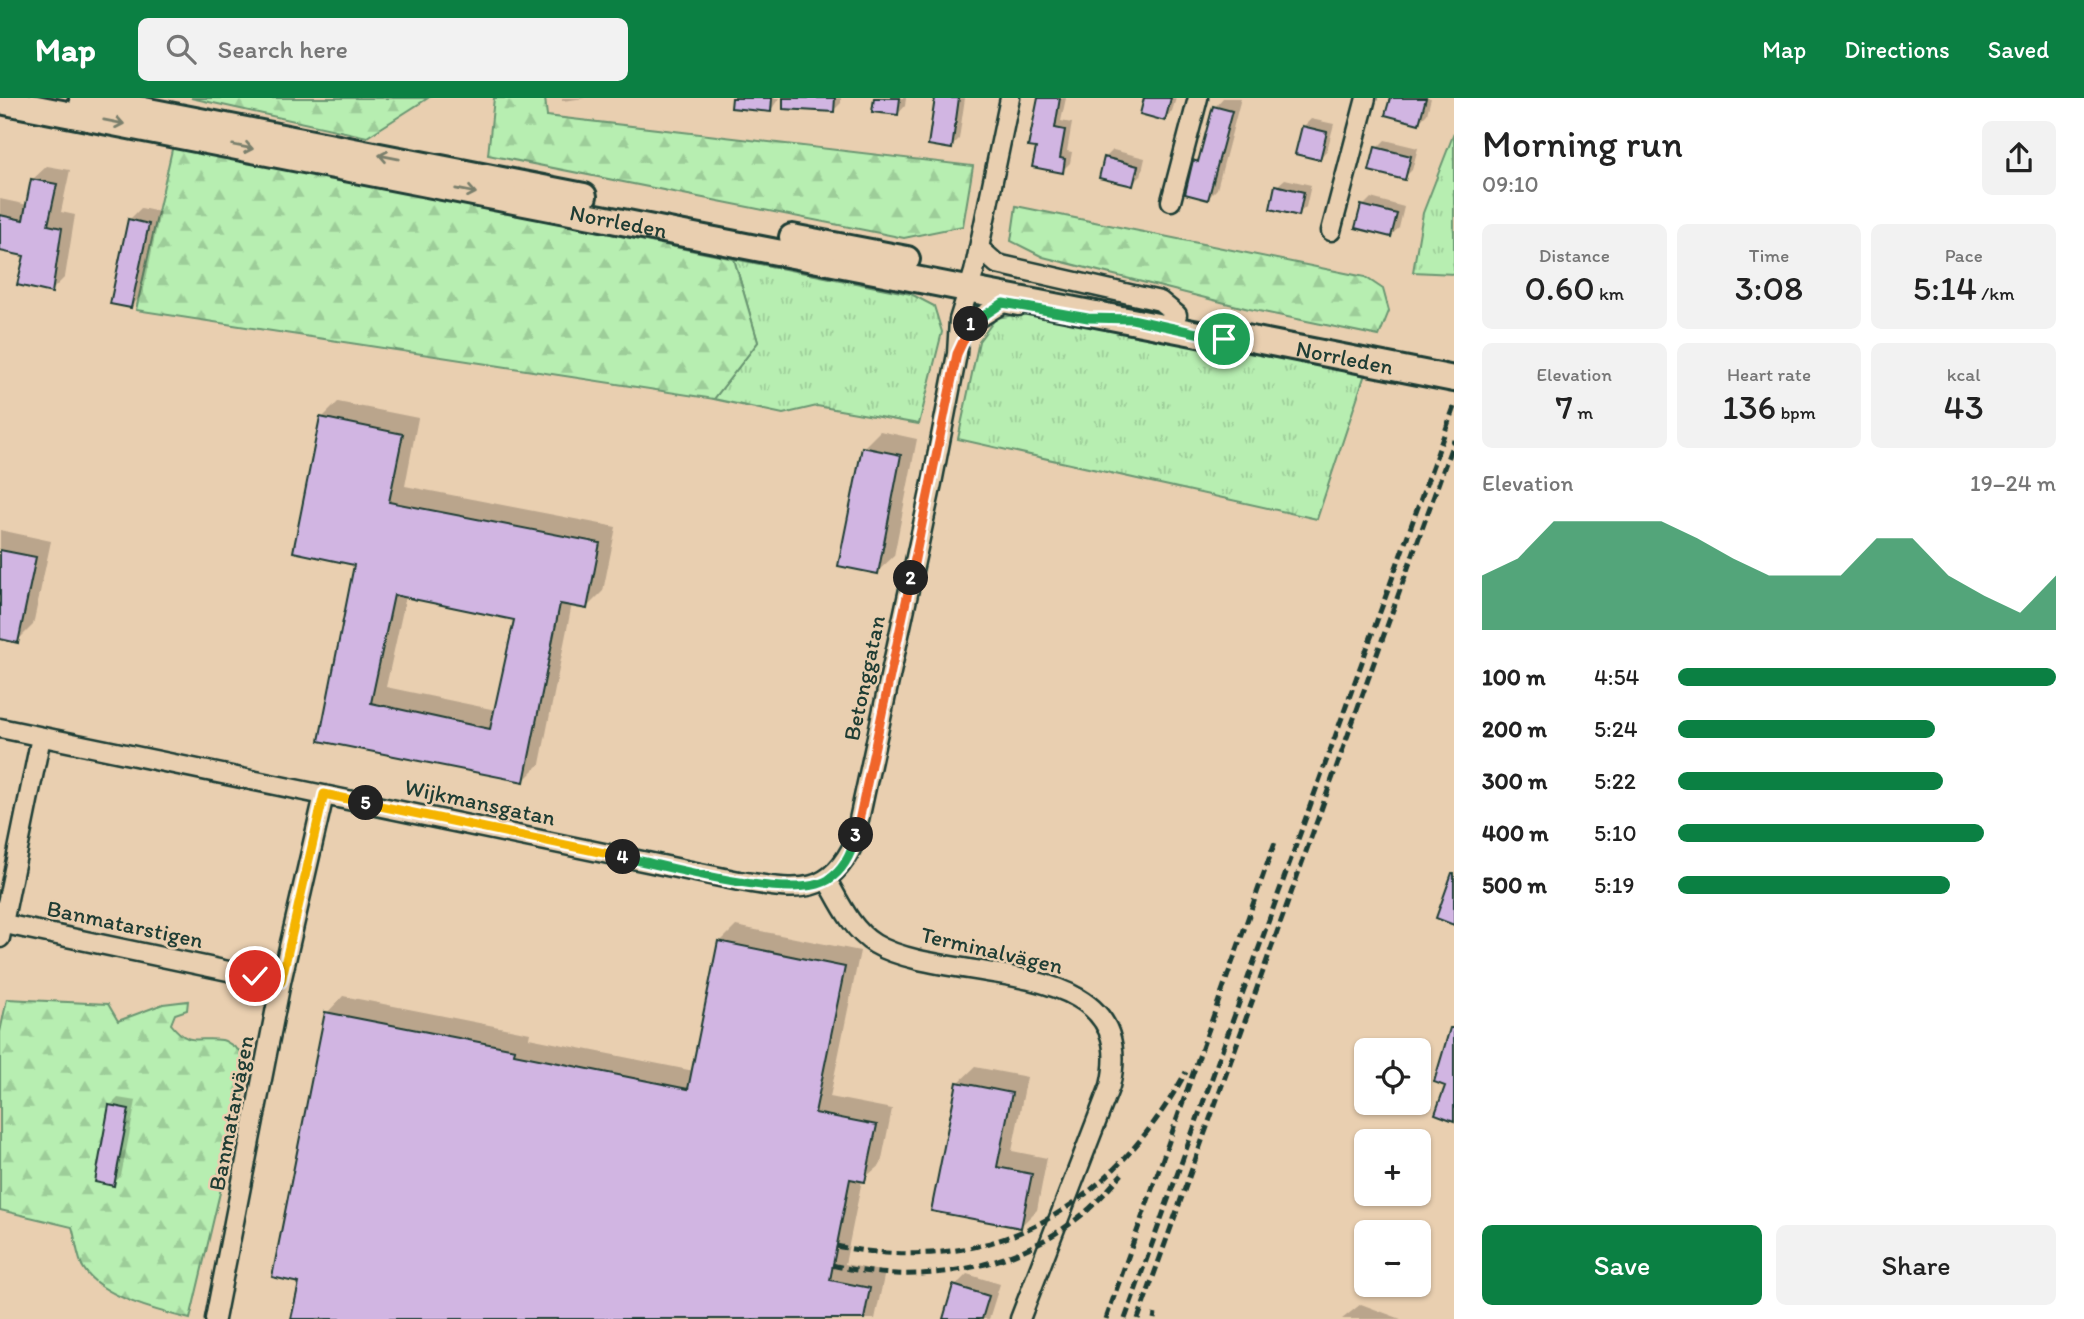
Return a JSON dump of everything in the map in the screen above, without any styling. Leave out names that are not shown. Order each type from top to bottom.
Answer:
[{"type":"main road","name":"Norrleden","points":[[82,98],[1177,314],[1225,325],[1236,336]]},
{"type":"main road","name":"Norrleden","points":[[18,100],[930,280],[973,274],[1126,318],[1224,339],[1236,336],[1454,379]]},
{"type":"street","name":"Betonggatan","points":[[827,880],[843,866],[854,843],[1010,98]]},
{"type":"street","points":[[1171,201],[1198,98]]},
{"type":"street","points":[[1331,231],[1366,98]]},
{"type":"street","points":[[930,280],[950,295],[965,321],[1003,303],[1088,318],[1126,318]]},
{"type":"street","name":"Wijkmansgatan","points":[[0,728],[739,881],[807,886],[827,880]]},
{"type":"street","points":[[1,929],[41,737]]},
{"type":"street","name":"Banmatarvägen","points":[[215,1319],[281,982],[324,794]]},
{"type":"street","name":"Terminalvägen","points":[[827,880],[862,934],[892,953],[1040,982],[1067,991],[1098,1012],[1106,1023],[1115,1056],[1110,1086],[1020,1319]]},
{"type":"street","name":"Banmatarstigen","points":[[1,929],[281,982]]},
{"type":"green space","points":[[191,98],[428,98],[367,137]]},
{"type":"green space","points":[[494,98],[545,98],[547,116],[973,166],[963,226],[904,238],[488,155]]},
{"type":"green space","points":[[1454,133],[1454,274],[1413,272],[1423,213]]},
{"type":"green space","points":[[173,145],[734,259],[758,342],[714,399],[136,310]]},
{"type":"green space","points":[[1016,206],[1365,277],[1383,289],[1389,311],[1379,336],[1249,309],[1043,257],[1011,241]]},
{"type":"green space","points":[[734,259],[911,294],[934,306],[942,332],[919,424],[817,406],[783,414],[714,399],[758,342]]},
{"type":"green space","points":[[1028,313],[1365,374],[1317,519],[958,439],[979,341],[996,318]]},
{"type":"green space","points":[[7,999],[108,1004],[118,1021],[163,1004],[188,1001],[187,1010],[175,1014],[171,1024],[183,1036],[194,1040],[224,1041],[241,1052],[246,1083],[190,1319],[132,1302],[92,1279],[82,1265],[72,1227],[0,1210],[0,1032]]},
{"type":"building","points":[[732,98],[772,98],[771,112],[731,108]]},
{"type":"building","points":[[783,98],[835,98],[834,112],[783,109]]},
{"type":"building","points":[[874,98],[900,98],[898,115],[872,112]]},
{"type":"building","points":[[935,98],[959,98],[952,149],[928,145]]},
{"type":"building","points":[[1038,98],[1060,98],[1055,128],[1065,130],[1060,158],[1065,159],[1063,173],[1032,167],[1036,148],[1028,147]]},
{"type":"building","points":[[1144,98],[1171,98],[1165,121],[1140,114]]},
{"type":"building","points":[[1390,98],[1426,98],[1419,124],[1385,115]]},
{"type":"building","points":[[1213,106],[1232,111],[1208,200],[1185,194],[1193,160],[1198,162]]},
{"type":"building","points":[[1302,126],[1327,132],[1320,160],[1295,154]]},
{"type":"building","points":[[1375,147],[1411,156],[1405,180],[1369,171]]},
{"type":"building","points":[[1104,157],[1138,166],[1133,186],[1099,178]]},
{"type":"building","points":[[31,179],[57,184],[48,225],[62,228],[52,293],[17,285],[24,256],[0,251],[0,215],[23,220]]},
{"type":"building","points":[[1275,185],[1304,192],[1299,216],[1270,209]]},
{"type":"building","points":[[1361,205],[1397,214],[1391,237],[1355,228]]},
{"type":"building","points":[[128,219],[149,224],[131,308],[110,304]]},
{"type":"building","points":[[320,417],[403,434],[389,502],[600,543],[587,609],[560,604],[524,782],[319,741],[354,565],[293,552]],"holes":[[[394,595],[514,620],[490,729],[371,703]]]},
{"type":"building","points":[[862,447],[901,455],[878,574],[838,566]]},
{"type":"building","points":[[0,550],[36,557],[18,643],[0,639]]},
{"type":"building","points":[[1454,873],[1454,925],[1436,918]]},
{"type":"building","points":[[718,941],[845,967],[815,1113],[877,1125],[865,1182],[850,1179],[830,1280],[870,1288],[864,1319],[291,1319],[299,1283],[272,1277],[325,1012],[515,1049],[514,1054],[688,1089]]},
{"type":"building","points":[[1450,1028],[1454,1028],[1454,1121],[1435,1114],[1445,1086],[1434,1082]]},
{"type":"building","points":[[957,1082],[1012,1093],[997,1167],[1032,1174],[1021,1228],[931,1211]]},
{"type":"building","points":[[109,1105],[129,1109],[114,1186],[95,1182]]},
{"type":"building","points":[[953,1285],[989,1296],[982,1319],[943,1319]]},
{"type":"railway","points":[[1125,1319],[1454,407]]},
{"type":"railway","points":[[1138,1319],[1454,440]]},
{"type":"railway","points":[[1106,1319],[1275,842]]},
{"type":"railway","points":[[836,1246],[893,1253],[946,1252],[996,1241],[1041,1222],[1083,1196],[1121,1161],[1156,1120],[1186,1072]]},
{"type":"railway","points":[[832,1265],[900,1274],[934,1273],[968,1268],[1000,1259],[1032,1247],[1061,1230],[1089,1209],[1122,1174]]},
{"type":"railway","points":[[1154,1319],[1155,1314]]},
{"type":"route","points":[[255,976],[281,982],[324,794],[739,881],[776,886],[807,886],[827,880],[843,866],[854,843],[932,483],[957,354],[972,323],[985,312],[1003,303],[1088,318],[1126,318],[1224,339]]}]
